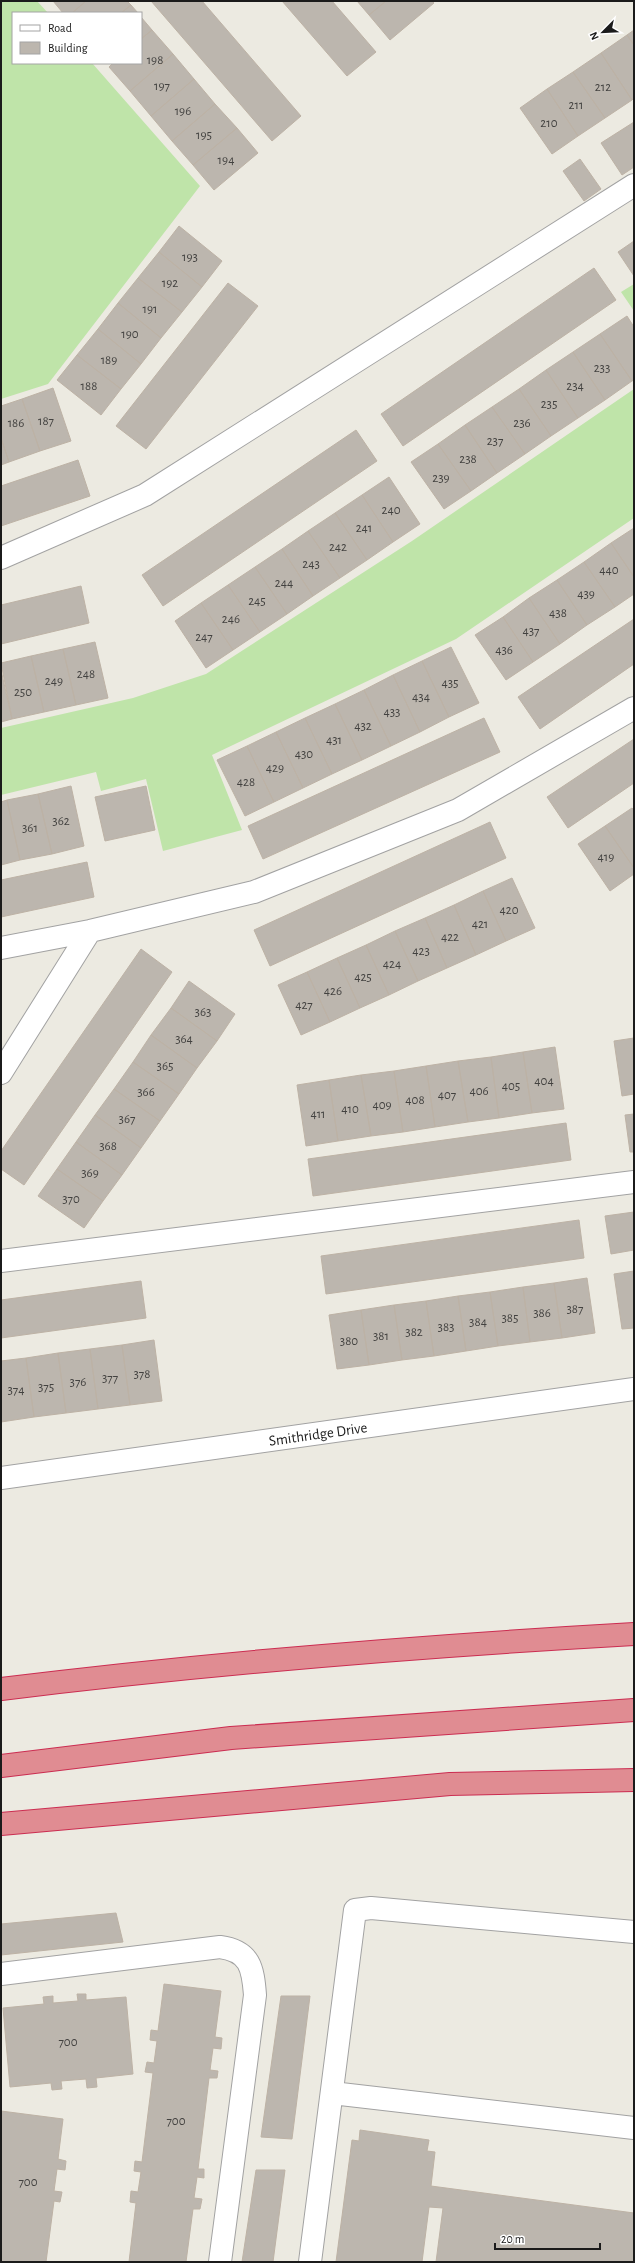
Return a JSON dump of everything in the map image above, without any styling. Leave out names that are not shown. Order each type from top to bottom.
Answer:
[{"type":"highway","points":[[1,1689],[275,1660],[459,1645],[634,1634]]},
{"type":"highway","points":[[1,1766],[231,1738],[634,1710]]},
{"type":"highway","points":[[1,1824],[450,1784],[634,1780]]},
{"type":"street","points":[[1,558],[145,495],[634,185]]},
{"type":"street","points":[[1,948],[90,931],[254,892],[451,813],[634,708]]},
{"type":"street","points":[[1,1073],[90,931]]},
{"type":"street","points":[[1,1261],[634,1182]]},
{"type":"street","name":"Smithridge Drive","points":[[1,1478],[634,1389]]},
{"type":"street","points":[[310,2262],[355,1910],[371,1908],[634,1932]]},
{"type":"street","points":[[1,1974],[220,1946],[234,1949],[248,1960],[254,1974],[255,1995],[220,2262]]},
{"type":"street","points":[[332,2094],[634,2128]]},
{"type":"green space","points":[[1,1],[37,1],[47,12],[12,12],[12,64],[93,64],[200,186],[48,384],[1,399]]},
{"type":"green space","points":[[634,284],[634,311],[621,292]]},
{"type":"green space","points":[[634,389],[634,518],[456,639],[212,755],[242,830],[163,851],[146,779],[101,791],[96,772],[1,795],[1,728],[133,698],[206,674],[412,541]]},
{"type":"building","points":[[53,1],[86,1],[73,12],[62,12]]},
{"type":"building","points":[[86,1],[127,1],[131,5],[122,12],[73,12]]},
{"type":"building","points":[[151,1],[202,1],[301,116],[272,141]]},
{"type":"building","points":[[282,1],[332,1],[376,52],[347,76]]},
{"type":"building","points":[[357,1],[386,1],[369,15]]},
{"type":"building","points":[[386,1],[432,1],[434,3],[390,40],[369,15]]},
{"type":"building","points":[[131,5],[137,12],[122,12]]},
{"type":"building","points":[[142,18],[152,30],[142,38]]},
{"type":"building","points":[[152,30],[173,54],[130,91],[109,67],[112,64],[142,64],[142,38]]},
{"type":"building","points":[[634,30],[634,45],[627,35]]},
{"type":"building","points":[[627,35],[634,45],[634,98],[632,100],[601,53]]},
{"type":"building","points":[[601,53],[632,100],[605,118],[573,72]]},
{"type":"building","points":[[173,54],[194,79],[151,116],[130,91]]},
{"type":"building","points":[[573,72],[605,118],[578,136],[547,89]]},
{"type":"building","points":[[194,79],[215,104],[172,141],[151,116]]},
{"type":"building","points":[[547,89],[578,136],[552,154],[520,108]]},
{"type":"building","points":[[215,104],[237,128],[193,165],[172,141]]},
{"type":"building","points":[[634,122],[634,167],[622,175],[601,143]]},
{"type":"building","points":[[237,128],[258,153],[214,190],[193,165]]},
{"type":"building","points":[[580,159],[601,189],[584,201],[563,171]]},
{"type":"building","points":[[179,226],[222,261],[202,287],[159,252]]},
{"type":"building","points":[[634,241],[634,276],[618,252]]},
{"type":"building","points":[[159,252],[202,287],[182,312],[138,278]]},
{"type":"building","points":[[594,268],[616,300],[403,446],[381,414]]},
{"type":"building","points":[[138,278],[182,312],[161,338],[118,303]]},
{"type":"building","points":[[228,283],[258,306],[146,449],[116,426]]},
{"type":"building","points":[[118,303],[161,338],[141,364],[98,329]]},
{"type":"building","points":[[627,316],[634,327],[634,380],[632,381],[600,334]]},
{"type":"building","points":[[98,329],[141,364],[121,389],[77,355]]},
{"type":"building","points":[[600,334],[632,381],[605,400],[573,352]]},
{"type":"building","points":[[573,352],[605,400],[578,418],[546,370]]},
{"type":"building","points":[[77,355],[121,389],[101,415],[57,380]]},
{"type":"building","points":[[546,370],[578,418],[551,436],[519,389]]},
{"type":"building","points":[[53,388],[71,441],[40,451],[22,399]]},
{"type":"building","points":[[519,389],[551,436],[525,454],[492,407]]},
{"type":"building","points":[[22,399],[40,451],[9,462],[1,438],[1,406]]},
{"type":"building","points":[[492,407],[525,454],[497,473],[465,425]]},
{"type":"building","points":[[465,425],[497,473],[471,491],[438,444]]},
{"type":"building","points":[[356,430],[377,461],[163,606],[142,575]]},
{"type":"building","points":[[1,438],[9,462],[1,465]]},
{"type":"building","points":[[438,444],[471,491],[444,509],[411,462]]},
{"type":"building","points":[[78,460],[90,496],[1,526],[1,486]]},
{"type":"building","points":[[389,477],[420,524],[393,542],[362,495]]},
{"type":"building","points":[[362,495],[393,542],[367,560],[335,513]]},
{"type":"building","points":[[335,513],[367,560],[340,578],[308,531]]},
{"type":"building","points":[[634,528],[634,577],[611,543]]},
{"type":"building","points":[[308,531],[340,578],[313,596],[282,549]]},
{"type":"building","points":[[611,543],[634,577],[634,594],[615,607],[584,562]]},
{"type":"building","points":[[282,549],[313,596],[287,614],[255,567]]},
{"type":"building","points":[[584,562],[615,607],[587,625],[557,580]]},
{"type":"building","points":[[255,567],[287,614],[260,632],[228,585]]},
{"type":"building","points":[[557,580],[587,625],[560,644],[529,598]]},
{"type":"building","points":[[228,585],[260,632],[233,650],[201,603]]},
{"type":"building","points":[[81,586],[89,623],[1,644],[1,605]]},
{"type":"building","points":[[529,598],[560,644],[533,662],[503,617]]},
{"type":"building","points":[[201,603],[233,650],[206,668],[175,621]]},
{"type":"building","points":[[503,617],[533,662],[506,680],[475,635]]},
{"type":"building","points":[[634,619],[634,664],[540,729],[518,697]]},
{"type":"building","points":[[95,642],[108,698],[76,705],[63,649]]},
{"type":"building","points":[[451,647],[479,703],[449,717],[422,661]]},
{"type":"building","points":[[63,649],[76,705],[44,712],[31,656]]},
{"type":"building","points":[[31,656],[44,712],[12,719],[1,663]]},
{"type":"building","points":[[422,661],[449,717],[420,732],[393,675]]},
{"type":"building","points":[[1,670],[12,719],[1,722]]},
{"type":"building","points":[[393,675],[420,732],[391,746],[364,690]]},
{"type":"building","points":[[364,690],[391,746],[362,760],[335,704]]},
{"type":"building","points":[[335,704],[362,760],[332,774],[305,718]]},
{"type":"building","points":[[305,718],[332,774],[303,788],[276,732]]},
{"type":"building","points":[[484,718],[500,752],[263,859],[248,826]]},
{"type":"building","points":[[276,732],[303,788],[274,802],[247,746]]},
{"type":"building","points":[[634,739],[634,783],[568,828],[547,797]]},
{"type":"building","points":[[247,746],[274,802],[245,816],[217,760]]},
{"type":"building","points":[[71,786],[84,846],[52,854],[38,794]]},
{"type":"building","points":[[146,786],[155,830],[105,841],[95,797]]},
{"type":"building","points":[[38,794],[52,854],[20,860],[7,800]]},
{"type":"building","points":[[7,800],[20,860],[1,865],[1,802]]},
{"type":"building","points":[[632,808],[634,810],[634,868],[605,826]]},
{"type":"building","points":[[490,822],[506,858],[270,966],[254,930]]},
{"type":"building","points":[[605,826],[634,868],[634,874],[610,891],[578,844]]},
{"type":"building","points":[[87,862],[94,897],[1,917],[1,880]]},
{"type":"building","points":[[512,878],[535,928],[506,941],[483,891]]},
{"type":"building","points":[[483,891],[506,941],[476,955],[454,905]]},
{"type":"building","points":[[454,905],[476,955],[447,968],[425,918]]},
{"type":"building","points":[[425,918],[447,968],[418,981],[395,931]]},
{"type":"building","points":[[395,931],[418,981],[389,995],[366,945]]},
{"type":"building","points":[[366,945],[389,995],[360,1008],[337,958]]},
{"type":"building","points":[[141,949],[172,972],[24,1185],[1,1169],[1,1151]]},
{"type":"building","points":[[337,958],[360,1008],[330,1022],[307,972]]},
{"type":"building","points":[[307,972],[330,1022],[301,1035],[278,985]]},
{"type":"building","points":[[189,981],[235,1014],[217,1041],[171,1008]]},
{"type":"building","points":[[171,1008],[217,1041],[197,1068],[151,1035]]},
{"type":"building","points":[[151,1035],[197,1068],[179,1094],[133,1062]]},
{"type":"building","points":[[634,1038],[634,1094],[622,1096],[614,1041]]},
{"type":"building","points":[[555,1047],[564,1109],[532,1113],[523,1052]]},
{"type":"building","points":[[523,1052],[532,1113],[499,1118],[491,1057]]},
{"type":"building","points":[[491,1057],[499,1118],[468,1122],[458,1061]]},
{"type":"building","points":[[458,1061],[468,1122],[435,1127],[426,1066]]},
{"type":"building","points":[[133,1062],[179,1094],[160,1121],[114,1089]]},
{"type":"building","points":[[426,1066],[435,1127],[403,1132],[394,1071]]},
{"type":"building","points":[[394,1071],[403,1132],[371,1136],[361,1075]]},
{"type":"building","points":[[361,1075],[371,1136],[338,1141],[329,1080]]},
{"type":"building","points":[[329,1080],[338,1141],[306,1146],[297,1085]]},
{"type":"building","points":[[114,1089],[160,1121],[141,1148],[95,1115]]},
{"type":"building","points":[[634,1114],[634,1152],[630,1152],[625,1115]]},
{"type":"building","points":[[95,1115],[141,1148],[122,1175],[76,1142]]},
{"type":"building","points":[[566,1123],[571,1160],[313,1196],[308,1159]]},
{"type":"building","points":[[76,1142],[122,1175],[103,1201],[57,1169]]},
{"type":"building","points":[[57,1169],[103,1201],[84,1228],[38,1196]]},
{"type":"building","points":[[634,1212],[634,1250],[611,1254],[605,1216]]},
{"type":"building","points":[[579,1220],[584,1258],[326,1294],[321,1256]]},
{"type":"building","points":[[634,1271],[634,1328],[622,1329],[614,1274]]},
{"type":"building","points":[[587,1278],[595,1333],[562,1338],[554,1283]]},
{"type":"building","points":[[141,1281],[146,1318],[1,1338],[1,1300]]},
{"type":"building","points":[[554,1283],[562,1338],[530,1342],[523,1287]]},
{"type":"building","points":[[523,1287],[530,1342],[498,1346],[490,1292]]},
{"type":"building","points":[[490,1292],[498,1346],[466,1351],[458,1296]]},
{"type":"building","points":[[458,1296],[466,1351],[434,1356],[426,1301]]},
{"type":"building","points":[[426,1301],[434,1356],[402,1360],[394,1305]]},
{"type":"building","points":[[394,1305],[402,1360],[369,1365],[361,1310]]},
{"type":"building","points":[[361,1310],[369,1365],[337,1369],[329,1315]]},
{"type":"building","points":[[154,1340],[162,1401],[130,1405],[122,1345]]},
{"type":"building","points":[[122,1345],[130,1405],[98,1409],[90,1349]]},
{"type":"building","points":[[90,1349],[98,1409],[66,1413],[58,1353]]},
{"type":"building","points":[[58,1353],[66,1413],[34,1417],[26,1358]]},
{"type":"building","points":[[26,1358],[34,1417],[1,1422],[1,1361]]},
{"type":"building","points":[[116,1913],[123,1942],[1,1955],[1,1924]]},
{"type":"building","points":[[164,1984],[221,1991],[215,2037],[222,2038],[221,2049],[213,2048],[210,2070],[218,2071],[217,2078],[209,2078],[198,2169],[204,2169],[204,2178],[197,2177],[194,2198],[202,2199],[200,2209],[193,2209],[186,2262],[129,2262],[136,2203],[130,2202],[131,2191],[138,2192],[141,2172],[134,2171],[135,2161],[142,2162],[153,2073],[145,2072],[147,2062],[154,2063],[157,2041],[150,2040],[151,2030],[158,2031]]},
{"type":"building","points":[[77,1994],[86,1994],[86,2000],[126,1997],[133,2074],[96,2078],[97,2087],[87,2088],[86,2079],[61,2081],[62,2089],[52,2090],[51,2083],[10,2087],[3,2008],[44,2004],[43,1997],[53,1996],[53,2003],[78,2001]]},
{"type":"building","points":[[281,1996],[310,1996],[292,2139],[261,2137]]},
{"type":"building","points":[[1,2111],[63,2119],[58,2159],[66,2161],[65,2170],[57,2169],[54,2191],[62,2192],[60,2202],[54,2201],[46,2262],[1,2262]]},
{"type":"building","points":[[360,2130],[429,2140],[427,2151],[435,2152],[431,2186],[634,2213],[634,2262],[436,2262],[443,2208],[429,2207],[422,2262],[336,2262],[352,2140],[359,2141]]},
{"type":"building","points":[[256,2170],[285,2170],[273,2262],[242,2262]]}]
